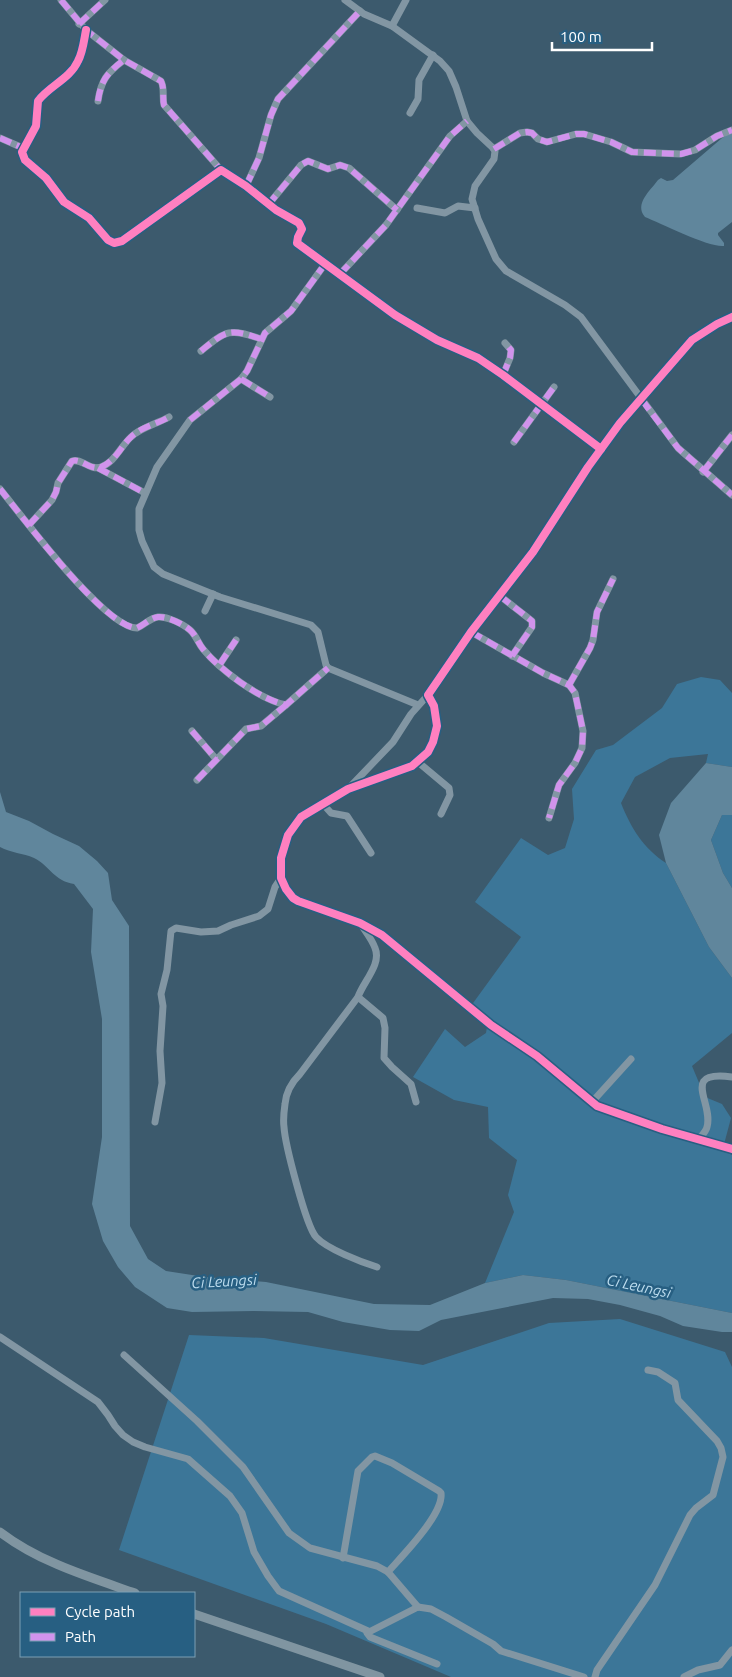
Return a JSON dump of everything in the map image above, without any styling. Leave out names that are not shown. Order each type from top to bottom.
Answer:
[{"type":"main road","points":[[0,1532],[35,1554],[132,1592]]},
{"type":"main road","points":[[195,1614],[380,1677]]},
{"type":"street","points":[[61,0],[86,30],[124,60],[161,81],[164,86],[162,99],[164,105],[221,170],[246,186],[268,205],[300,224],[302,229],[297,243],[395,315],[437,340],[478,358],[601,449]]},
{"type":"street","points":[[80,24],[105,0]]},
{"type":"street","points":[[346,0],[360,12],[392,26],[433,55],[444,64],[454,79],[467,121],[494,149],[494,158],[475,186],[472,199],[488,242],[502,268],[565,305],[581,318],[678,448],[703,472],[732,495]]},
{"type":"street","points":[[392,26],[406,0]]},
{"type":"street","points":[[246,186],[259,158],[271,115],[278,99],[360,12]]},
{"type":"street","points":[[86,30],[78,63],[38,101],[36,126],[22,152],[25,160],[46,178],[64,202],[89,218],[108,240],[114,243],[122,240],[151,221],[221,170]]},
{"type":"street","points":[[410,113],[418,99],[419,80],[433,55]]},
{"type":"street","points":[[98,101],[99,89],[104,78],[124,60]]},
{"type":"street","points":[[340,274],[386,225],[450,136],[467,121]]},
{"type":"street","points":[[494,149],[520,133],[527,132],[547,142],[576,134],[584,134],[611,142],[632,152],[681,154],[695,150],[717,136],[732,130]]},
{"type":"street","points":[[0,138],[23,148]]},
{"type":"street","points":[[268,205],[301,165],[308,161],[328,169],[340,165],[349,168],[397,210]]},
{"type":"street","points":[[417,208],[445,213],[458,206],[475,208]]},
{"type":"street","points":[[324,264],[291,311],[275,323],[261,339],[242,379],[190,420],[157,467],[139,509],[139,530],[154,567],[163,574],[213,594],[314,627],[318,632],[328,668],[418,705]]},
{"type":"street","points":[[348,790],[393,742],[418,705],[428,695],[471,632],[533,552],[620,423],[642,400],[692,340],[732,317]]},
{"type":"street","points":[[201,351],[222,334],[240,332],[261,339]]},
{"type":"street","points":[[503,375],[511,353],[511,350],[505,343]]},
{"type":"street","points":[[242,379],[270,397]]},
{"type":"street","points":[[514,442],[554,387]]},
{"type":"street","points":[[98,468],[109,462],[132,436],[169,417]]},
{"type":"street","points":[[703,472],[732,435]]},
{"type":"street","points":[[29,525],[55,496],[58,483],[72,461],[78,460],[98,468],[145,493]]},
{"type":"street","points":[[0,489],[70,575],[117,620],[134,628],[158,618],[178,623],[189,629],[203,648],[242,684],[269,699],[286,705]]},
{"type":"street","points":[[569,685],[590,648],[597,612],[613,579]]},
{"type":"street","points":[[205,611],[213,594]]},
{"type":"street","points":[[500,596],[532,621],[532,627],[512,656]]},
{"type":"street","points":[[471,632],[512,656],[569,685],[575,693],[580,710],[583,742],[580,753],[559,785],[549,818]]},
{"type":"street","points":[[220,664],[236,640]]},
{"type":"street","points":[[197,780],[246,729],[261,726],[328,668]]},
{"type":"street","points":[[428,695],[434,706],[437,726],[436,734],[428,752],[412,766],[348,790],[301,817],[288,835],[281,858],[281,878],[289,893],[298,901],[360,923],[382,936],[491,1025],[550,1066],[603,1109],[732,1149]]},
{"type":"street","points":[[192,731],[216,759]]},
{"type":"street","points":[[418,762],[449,788],[450,795],[441,814]]},
{"type":"street","points":[[323,804],[330,813],[347,816],[350,819],[357,834],[371,854]]},
{"type":"street","points":[[155,1122],[162,1083],[160,1051],[163,1006],[161,994],[167,970],[171,931],[176,928],[196,931],[218,931],[259,916],[268,909],[275,887],[281,878]]},
{"type":"street","points":[[360,923],[375,947],[377,956],[374,966],[358,997],[294,1081],[285,1102],[284,1126],[292,1163],[312,1232],[322,1242],[360,1262],[377,1268]]},
{"type":"street","points":[[358,997],[383,1018],[385,1028],[384,1058],[411,1084],[416,1102]]},
{"type":"street","points":[[592,1102],[631,1059]]},
{"type":"street","points":[[698,1140],[706,1131],[708,1123],[701,1088],[703,1082],[707,1078],[732,1077]]},
{"type":"street","points":[[0,1337],[98,1402],[115,1426],[133,1442],[188,1459],[224,1490],[239,1506],[254,1552],[279,1590],[368,1631],[367,1634],[370,1636],[437,1664]]},
{"type":"street","points":[[124,1355],[243,1467],[288,1532],[310,1548],[376,1566],[388,1572],[418,1607]]},
{"type":"street","points":[[595,1677],[597,1670],[655,1585],[690,1515],[713,1495],[723,1457],[717,1441],[678,1400],[675,1383],[658,1372],[648,1370]]},
{"type":"street","points":[[343,1558],[358,1471],[375,1456],[392,1463],[439,1491],[442,1500],[421,1534],[388,1572]]},
{"type":"street","points":[[368,1631],[418,1607],[431,1609],[493,1644],[501,1651],[584,1677]]},
{"type":"street","points":[[684,1677],[698,1670],[720,1665],[732,1650]]},
{"type":"shaded area","points":[[701,677],[720,680],[732,693],[732,767],[706,763],[708,754],[670,758],[635,777],[621,803],[629,821],[644,844],[666,863],[709,947],[732,978],[732,1033],[692,1066],[705,1097],[722,1104],[731,1118],[723,1148],[732,1155],[732,1313],[566,1280],[523,1275],[485,1283],[514,1212],[508,1195],[517,1160],[489,1138],[488,1107],[454,1100],[413,1077],[445,1029],[465,1047],[486,1033],[487,1027],[468,1010],[521,937],[475,902],[521,838],[548,855],[565,848],[574,819],[572,789],[596,750],[613,745],[662,708],[677,684]]},
{"type":"shaded area","points":[[722,815],[732,815],[732,888],[723,873],[711,840]]},
{"type":"shaded area","points":[[620,1319],[725,1352],[732,1367],[732,1677],[451,1677],[326,1624],[119,1550],[189,1335],[264,1338],[423,1365],[549,1323]]},
{"type":"water","points":[[729,134],[732,134],[732,222],[718,233],[724,246],[717,246],[697,239],[645,217],[641,207],[642,202],[658,180],[661,178],[667,181],[673,180]]},
{"type":"water","points":[[706,763],[732,767],[732,815],[722,815],[711,840],[723,873],[732,888],[732,978],[709,947],[666,863],[659,835],[671,803]]},
{"type":"water","name":"Ci Leungsi","points":[[0,792],[6,812],[29,821],[79,846],[97,861],[108,873],[112,900],[129,926],[130,1226],[148,1259],[166,1271],[205,1277],[266,1282],[374,1304],[430,1305],[485,1283],[523,1275],[566,1280],[732,1313],[732,1332],[683,1326],[660,1316],[620,1305],[588,1299],[553,1298],[441,1320],[419,1331],[390,1330],[343,1322],[308,1312],[192,1312],[167,1308],[135,1287],[118,1267],[103,1241],[92,1204],[102,1137],[102,1019],[91,952],[93,909],[74,884],[57,877],[34,858],[0,847]]},
{"type":"marked path","points":[[61,0],[86,30],[124,60],[161,81],[164,105],[221,170]]},
{"type":"marked path","points":[[79,24],[105,0]]},
{"type":"marked path","points":[[246,186],[259,158],[271,115],[278,99],[360,11]]},
{"type":"marked path","points":[[98,101],[103,82],[113,69],[124,60]]},
{"type":"marked path","points":[[340,274],[386,225],[450,136],[467,121]]},
{"type":"marked path","points":[[494,149],[520,133],[527,132],[547,142],[576,134],[584,134],[611,142],[632,152],[681,154],[695,150],[717,136],[732,130]]},
{"type":"marked path","points":[[0,138],[23,148]]},
{"type":"marked path","points":[[268,205],[301,165],[308,161],[328,169],[340,165],[349,168],[397,210]]},
{"type":"marked path","points":[[190,420],[241,379],[247,371],[265,333],[291,311],[325,264]]},
{"type":"marked path","points":[[201,351],[223,335],[229,333],[242,333],[261,339]]},
{"type":"marked path","points":[[503,375],[511,350],[505,343]]},
{"type":"marked path","points":[[241,379],[270,397]]},
{"type":"marked path","points":[[514,442],[554,387]]},
{"type":"marked path","points":[[642,400],[678,448],[732,495]]},
{"type":"marked path","points":[[29,525],[52,500],[58,483],[72,461],[79,461],[97,468],[106,465],[135,434],[169,417]]},
{"type":"marked path","points":[[703,472],[732,435]]},
{"type":"marked path","points":[[98,468],[145,493]]},
{"type":"marked path","points":[[0,489],[85,591],[105,610],[123,623],[137,628],[158,617],[179,623],[192,632],[203,649],[219,666],[241,683],[264,697],[286,705],[328,668]]},
{"type":"marked path","points":[[569,685],[590,648],[597,612],[613,579]]},
{"type":"marked path","points":[[500,596],[532,621],[532,627],[512,656]]},
{"type":"marked path","points":[[471,632],[543,673],[569,685],[575,693],[583,731],[582,748],[575,763],[559,785],[549,818]]},
{"type":"marked path","points":[[220,664],[236,640]]},
{"type":"marked path","points":[[197,780],[246,729],[261,726],[286,705]]},
{"type":"marked path","points":[[192,731],[216,759]]},
{"type":"cycle path","points":[[86,30],[81,54],[70,73],[38,101],[36,126],[22,152],[25,160],[46,178],[64,202],[89,218],[108,240],[114,243],[122,241],[221,170],[246,186],[276,210],[299,223],[302,229],[297,243],[395,315],[437,340],[478,358],[601,449]]},
{"type":"cycle path","points":[[732,317],[692,340],[620,423],[588,467],[533,552],[471,632],[428,695],[434,706],[437,726],[428,752],[412,766],[348,789],[301,817],[288,835],[281,858],[281,878],[293,898],[360,923],[382,935],[491,1025],[537,1056],[597,1106],[662,1129],[732,1149]]}]
